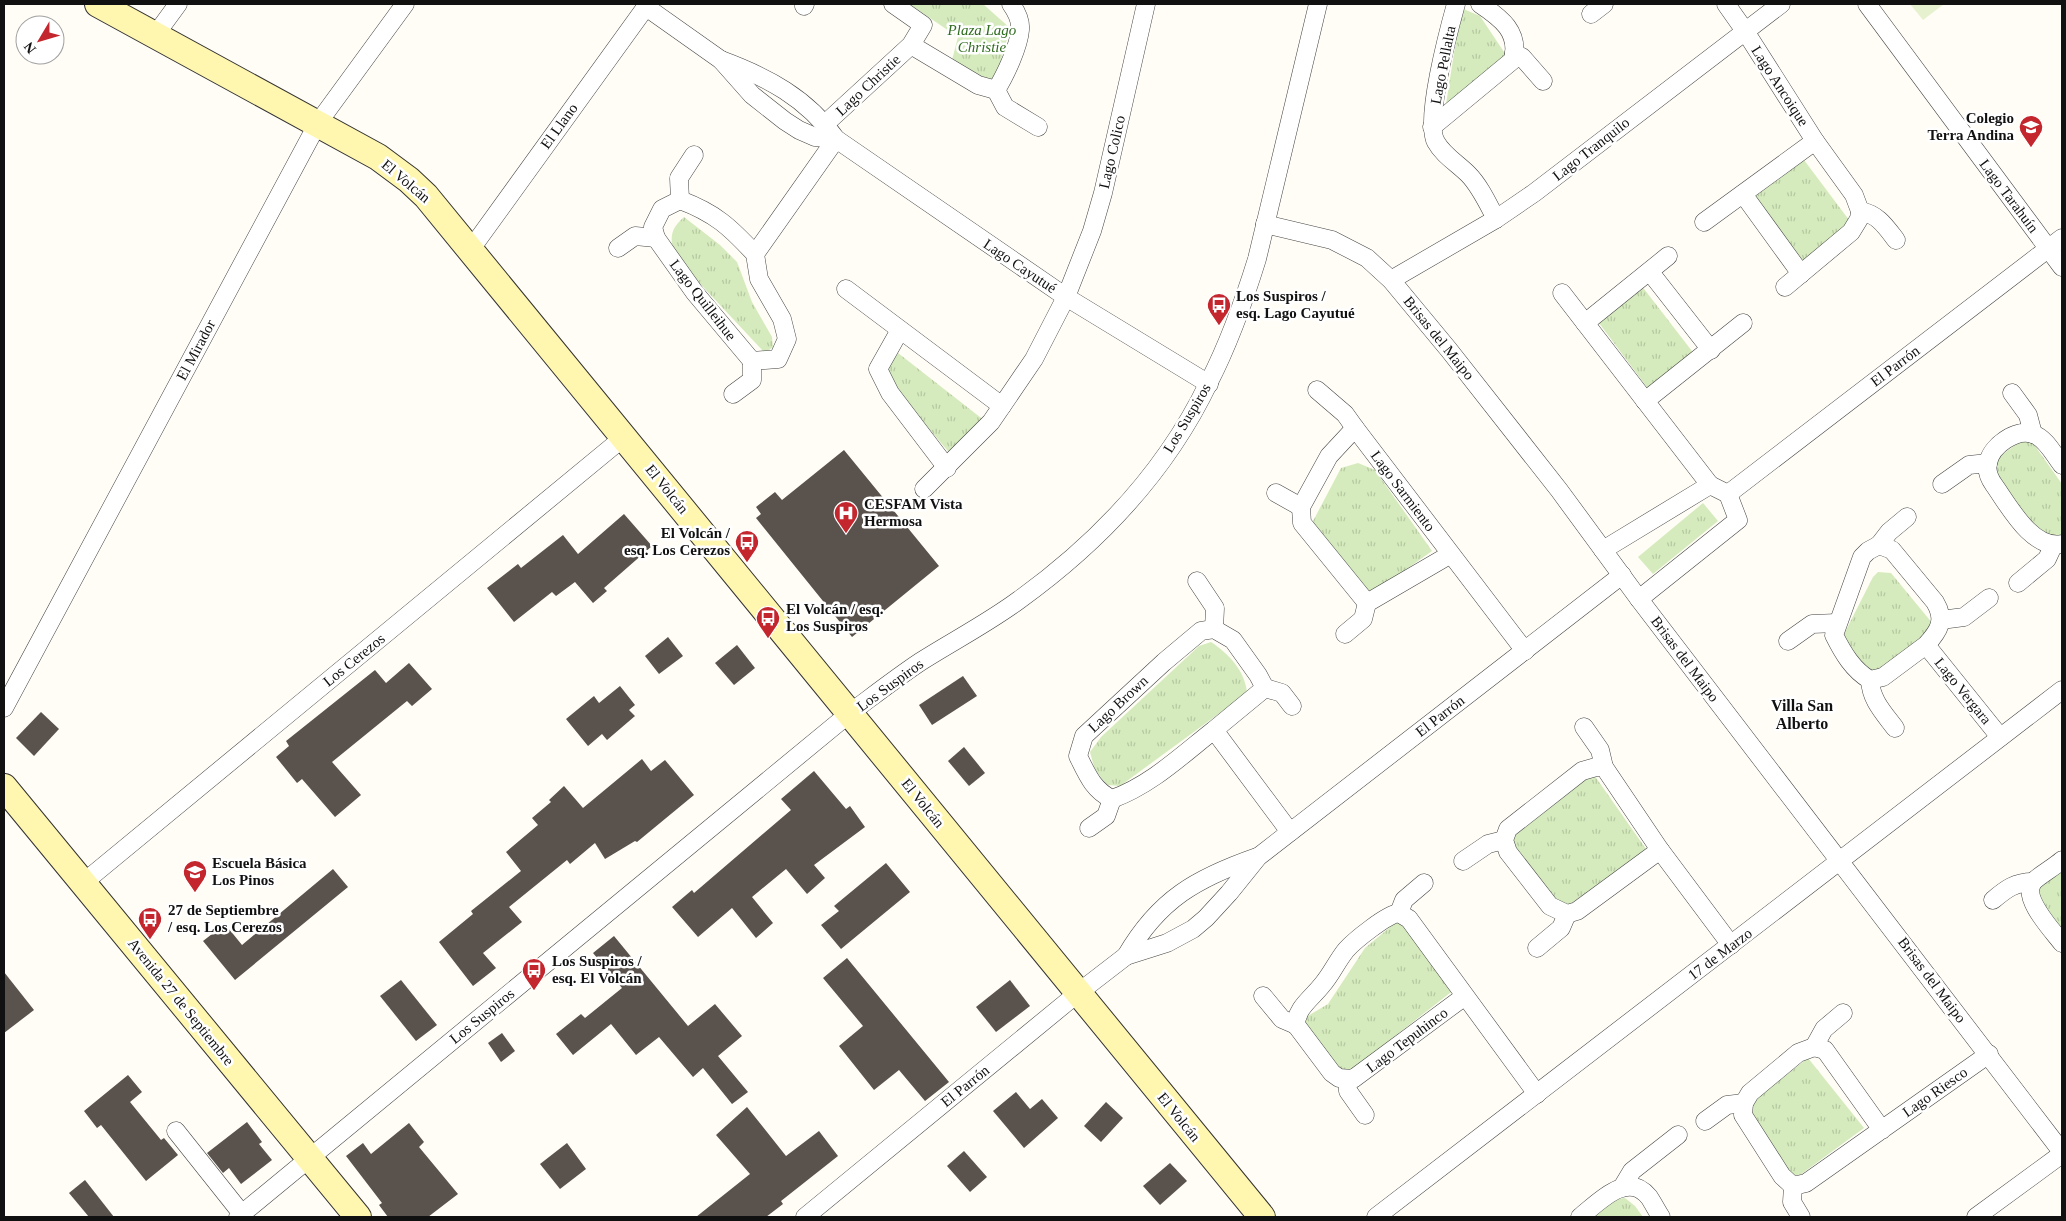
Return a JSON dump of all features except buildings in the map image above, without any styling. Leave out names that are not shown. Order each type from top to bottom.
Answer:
[{"type":"street","name":"El Volcán","points":[[98,4],[378,157],[409,180],[436,207],[1262,1217]]},
{"type":"street","points":[[156,34],[178,4]]},
{"type":"street","name":"El Mirador","points":[[4,708],[318,123],[404,4]]},
{"type":"street","name":"Lago Christie","points":[[825,124],[911,45],[923,25],[893,4]]},
{"type":"street","points":[[1011,4],[1017,13],[1020,30],[1007,72],[996,90],[1005,107],[1038,127]]},
{"type":"street","name":"Lago Colico","points":[[924,489],[991,422],[1034,359],[1066,297],[1092,231],[1103,193],[1146,4]]},
{"type":"street","name":"Los Suspiros","points":[[240,1216],[850,713],[919,663],[1018,601],[1052,575],[1085,547],[1135,495],[1187,422],[1209,384],[1246,292],[1265,224],[1318,4]]},
{"type":"street","name":"Lago Pellalta","points":[[1456,4],[1442,54],[1432,127],[1434,140],[1442,151],[1469,175],[1484,195],[1496,219]]},
{"type":"street","points":[[1480,4],[1492,12],[1512,32],[1515,45],[1514,53],[1522,57],[1543,81]]},
{"type":"street","name":"Lago Ancoique","points":[[1726,4],[1745,30],[1816,141],[1854,195],[1860,211]]},
{"type":"street","name":"Lago Tranquilo","points":[[1391,280],[1496,219],[1534,193],[1781,4]]},
{"type":"street","name":"Lago Tarahuín","points":[[1867,4],[2055,244],[2062,267]]},
{"type":"street","name":"Lago Cayutué","points":[[647,5],[721,60],[752,95],[785,122],[816,137],[836,139]]},
{"type":"street","name":"El Llano","points":[[471,249],[647,5]]},
{"type":"street","name":"Lago Christie","points":[[911,45],[978,85],[996,90]]},
{"type":"street","name":"Lago Pellalta","points":[[1432,127],[1513,60],[1514,53]]},
{"type":"street","name":"Lago Cayutué","points":[[721,60],[760,76],[780,87],[803,103],[825,124],[836,139],[1066,297],[1209,384]]},
{"type":"street","points":[[755,254],[836,139]]},
{"type":"street","name":"Lago Ancoique","points":[[1704,222],[1816,141]]},
{"type":"street","points":[[680,200],[679,178],[694,155]]},
{"type":"street","points":[[1743,194],[1801,274]]},
{"type":"street","points":[[618,248],[635,236],[656,238],[653,227],[662,209],[680,200],[701,208],[722,221],[755,254],[759,279],[782,319],[787,339],[778,359],[752,361],[752,380],[732,394]]},
{"type":"street","points":[[1784,287],[1851,232],[1859,219],[1860,211],[1867,212],[1880,220],[1896,240]]},
{"type":"street","name":"Brisas del Maipo","points":[[1265,224],[1332,240],[1367,258],[1391,280],[1504,420],[2062,1153]]},
{"type":"street","name":"Lago Quilleihue","points":[[656,238],[695,293],[752,361]]},
{"type":"street","name":"El Parrón","points":[[1728,494],[2055,244]]},
{"type":"street","points":[[1585,323],[1668,256]]},
{"type":"street","points":[[1650,272],[1711,350]]},
{"type":"street","points":[[846,289],[1002,406]]},
{"type":"street","points":[[1562,293],[1710,485],[1728,494],[1738,520],[1639,599]]},
{"type":"street","points":[[1645,400],[1743,323]]},
{"type":"street","points":[[900,330],[878,369],[890,393],[947,468]]},
{"type":"street","name":"Lago Sarmiento","points":[[1317,390],[1344,414],[1356,428],[1525,651]]},
{"type":"street","points":[[2012,393],[2028,415],[2033,434]]},
{"type":"street","points":[[1356,428],[1329,456],[1301,507],[1302,523],[1367,603]]},
{"type":"street","points":[[2018,583],[2047,559],[2058,545],[2036,539],[2017,517],[1988,475],[1988,462],[1993,450],[2014,434],[2021,432],[2033,434],[2043,440],[2062,465]]},
{"type":"street","name":"Los Cerezos","points":[[84,883],[624,437]]},
{"type":"street","points":[[1942,484],[1968,465],[1988,462]]},
{"type":"street","points":[[1603,550],[1710,485]]},
{"type":"street","points":[[1276,493],[1301,507]]},
{"type":"street","points":[[1894,728],[1875,701],[1870,689],[1870,680],[1859,674],[1843,653],[1834,636],[1837,623],[1862,558],[1868,551],[1879,546],[1889,532],[1907,518]]},
{"type":"street","points":[[1879,546],[1892,550],[1935,602],[1940,611],[1941,620],[1964,617],[1989,598]]},
{"type":"street","points":[[1345,634],[1363,619],[1367,603],[1451,554]]},
{"type":"street","name":"El Parrón","points":[[805,1217],[1078,993],[1126,956],[1166,943],[1193,928],[1217,908],[1258,857],[1622,576]]},
{"type":"street","points":[[1197,581],[1215,608],[1214,629],[1233,640],[1265,688],[1282,693],[1292,706]]},
{"type":"street","name":"Lago Vergara","points":[[1870,680],[1882,678],[1926,645],[1938,632],[1941,620]]},
{"type":"street","points":[[1788,641],[1812,624],[1837,623]]},
{"type":"street","name":"Lago Brown","points":[[1112,799],[1103,794],[1090,781],[1078,756],[1084,736],[1164,662],[1201,631],[1214,629]]},
{"type":"street","name":"Lago Vergara","points":[[1926,645],[2000,737]]},
{"type":"street","points":[[1089,828],[1106,816],[1112,799],[1126,794],[1150,780],[1265,688]]},
{"type":"street","name":"17 de Marzo","points":[[1376,1217],[1841,862],[2062,690]]},
{"type":"street","points":[[1584,727],[1600,750],[1604,768],[1660,850],[1731,945]]},
{"type":"street","points":[[1214,730],[1290,832]]},
{"type":"street","points":[[1604,768],[1596,766],[1582,771],[1508,829],[1504,840],[1508,852],[1550,906],[1567,914],[1577,911],[1660,850]]},
{"type":"street","name":"Avenida 27 de Septiembre","points":[[4,787],[358,1217]]},
{"type":"street","points":[[1463,861],[1488,844],[1504,840]]},
{"type":"street","name":"El Parrón","points":[[1126,956],[1151,921],[1183,890],[1216,872],[1258,857]]},
{"type":"street","points":[[1993,900],[2015,884],[2033,882],[2062,860]]},
{"type":"street","points":[[2033,882],[2030,895],[2034,905],[2062,943]]},
{"type":"street","points":[[1399,913],[1404,900],[1424,883]]},
{"type":"street","points":[[1296,1025],[1299,1011],[1323,985],[1346,950],[1390,915],[1399,913],[1409,919],[1537,1094]]},
{"type":"street","points":[[1537,948],[1561,928],[1567,914]]},
{"type":"street","points":[[1264,996],[1282,1018],[1296,1025],[1332,1073],[1347,1080],[1348,1092],[1364,1116]]},
{"type":"street","name":"Lago Tepuhinco","points":[[1347,1080],[1358,1077],[1465,996]]},
{"type":"street","points":[[1814,1047],[1824,1029],[1843,1013]]},
{"type":"street","points":[[1801,1217],[1792,1202],[1793,1186],[1782,1176],[1743,1115],[1744,1103],[1750,1093],[1798,1053],[1814,1047],[1825,1050],[1882,1130]]},
{"type":"street","name":"Lago Riesco","points":[[1793,1186],[1806,1183],[1988,1054]]},
{"type":"street","points":[[1705,1121],[1727,1105],[1744,1103]]},
{"type":"street","points":[[176,1131],[240,1216]]},
{"type":"street","points":[[1580,1217],[1623,1186],[1632,1171],[1678,1135]]},
{"type":"street","points":[[1976,1217],[2062,1153]]},
{"type":"street","points":[[1623,1186],[1635,1187],[1643,1192],[1649,1197],[1661,1217]]},
{"type":"green space","name":"Plaza Lago Christie","points":[[909,4],[983,4],[1010,28],[998,71],[989,82],[952,60],[958,37]]},
{"type":"green space","points":[[1910,4],[1944,4],[1923,20]]},
{"type":"green space","points":[[1461,8],[1480,16],[1506,55],[1446,104]]},
{"type":"green space","points":[[1804,160],[1855,228],[1804,266],[1753,198]]},
{"type":"green space","points":[[684,217],[720,245],[737,262],[752,302],[772,337],[773,347],[765,353],[675,257],[672,235],[676,226]]},
{"type":"green space","points":[[1641,285],[1695,355],[1649,390],[1596,319]]},
{"type":"green space","points":[[898,353],[985,421],[952,456],[898,392],[887,369]]},
{"type":"green space","points":[[2028,436],[2062,484],[2062,541],[2050,550],[1995,475],[1996,459]]},
{"type":"green space","points":[[1358,463],[1375,470],[1432,551],[1379,589],[1368,592],[1312,523],[1341,468]]},
{"type":"green space","points":[[1703,503],[1718,521],[1653,574],[1638,557]]},
{"type":"green space","points":[[1878,572],[1891,573],[1933,624],[1932,636],[1872,680],[1841,640],[1873,577]]},
{"type":"green space","points":[[1211,642],[1235,664],[1243,677],[1247,693],[1120,786],[1107,785],[1095,770],[1090,752],[1101,737],[1199,646]]},
{"type":"green space","points":[[1592,772],[1646,849],[1558,913],[1506,843]]},
{"type":"green space","points":[[2062,869],[2062,931],[2040,903],[2038,887]]},
{"type":"green space","points":[[1401,918],[1455,989],[1344,1076],[1301,1020],[1328,1004],[1365,948]]},
{"type":"green space","points":[[1808,1058],[1864,1128],[1800,1175],[1786,1175],[1748,1114],[1754,1100]]},
{"type":"green space","points":[[1625,1198],[1635,1206],[1643,1217],[1594,1217],[1616,1199]]},
{"type":"place","name":"Colegio Terra Andina","points":[[2031,148]]},
{"type":"place","name":"Los Suspiros / esq. Lago Cayutué","points":[[1219,326]]},
{"type":"place","name":"CESFAM Vista Hermosa","points":[[846,534]]},
{"type":"place","name":"El Volcán / esq. Los Cerezos","points":[[747,563]]},
{"type":"place","name":"El Volcán / esq. Los Suspiros","points":[[768,639]]},
{"type":"place","name":"Escuela Básica Los Pinos","points":[[195,893]]},
{"type":"place","name":"27 de Septiembre / esq. Los Cerezos","points":[[150,940]]},
{"type":"place","name":"Los Suspiros / esq. El Volcán","points":[[534,991]]},
{"type":"district","name":"Villa San Alberto","points":[[1802,714]]}]
